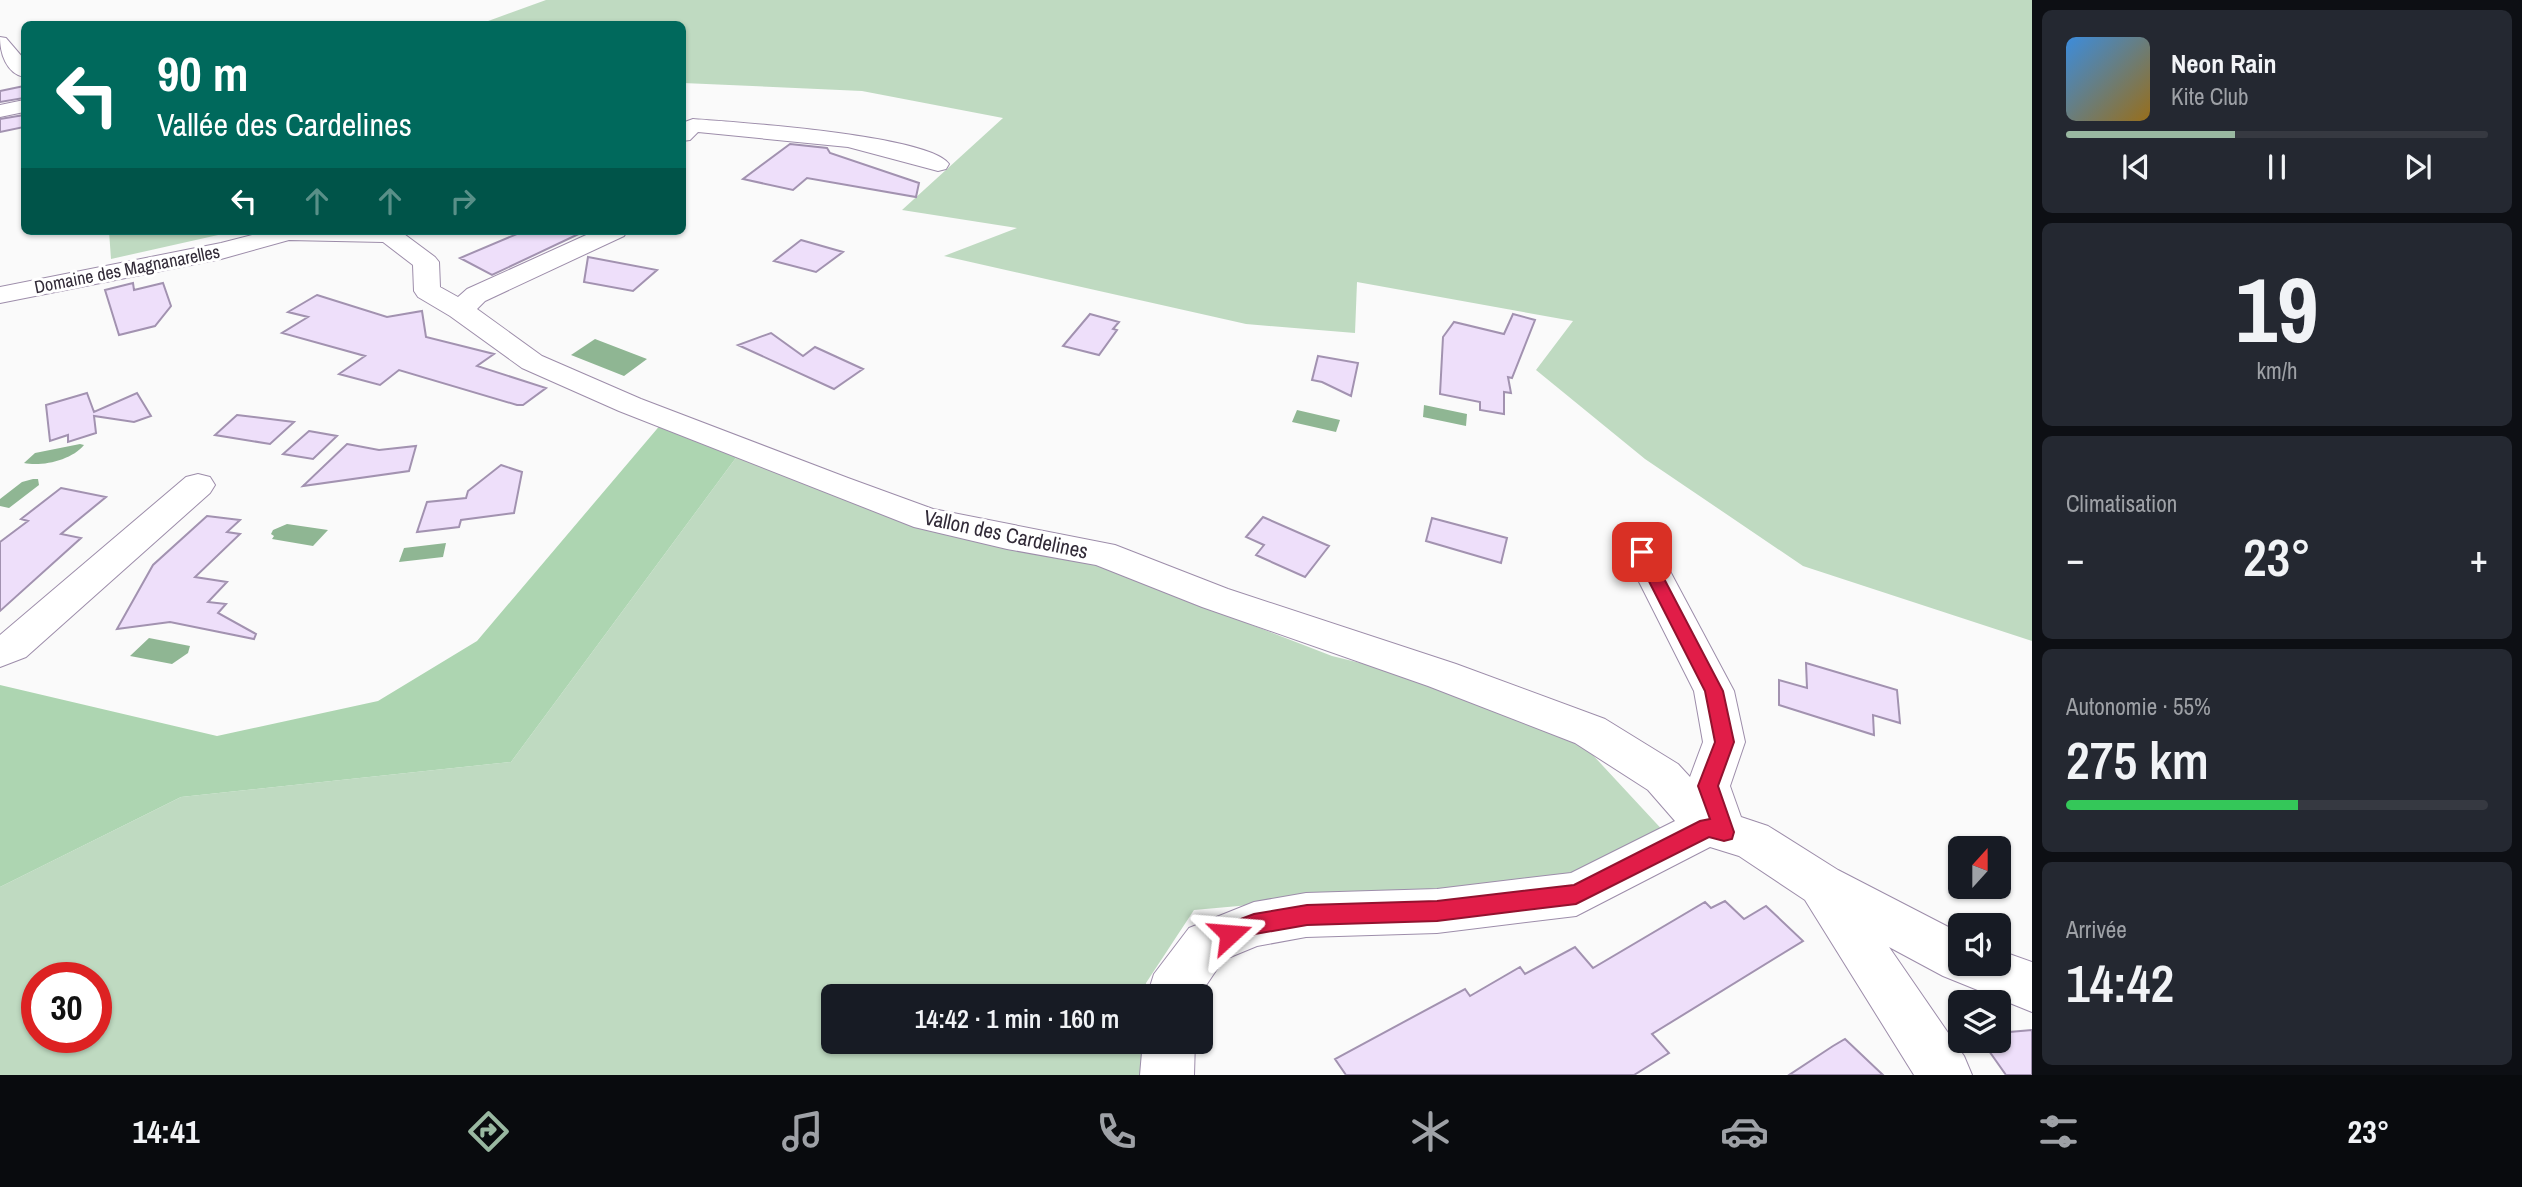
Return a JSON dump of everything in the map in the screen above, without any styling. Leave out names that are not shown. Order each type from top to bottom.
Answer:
[{"type":"street","points":[[0,42],[21,67]]},
{"type":"street","points":[[0,111],[21,107]]},
{"type":"street","points":[[686,131],[693,125],[831,137],[904,150],[939,164]]},
{"type":"street","name":"Domaine des Magnanarelles","points":[[0,295],[60,279],[173,262],[279,235]]},
{"type":"street","name":"Domaine des Magnanarelles","points":[[389,235],[426,261],[427,291],[460,310]]},
{"type":"street","points":[[460,310],[476,295],[606,235]]},
{"type":"street","name":"Vallon des Cardelines","points":[[460,310],[532,362],[630,405],[926,519],[1102,554],[1215,598],[1443,675],[1590,731],[1662,777],[1716,830]]},
{"type":"street","points":[[0,652],[12,647],[198,485]]},
{"type":"street","points":[[1642,552],[1714,691],[1724,742],[1708,786],[1716,830]]},
{"type":"street","points":[[1177,984],[1206,944],[1254,924],[1307,915],[1437,911],[1576,894],[1716,830],[1752,840],[1821,885],[1948,953]]},
{"type":"street","points":[[1821,885],[1945,1075]]},
{"type":"street","points":[[2006,976],[2032,986]]},
{"type":"street","points":[[1167,1075],[1168,1054]]},
{"type":"shaded area","points":[[546,0],[2032,0],[2032,641],[1803,566],[1645,459],[1536,370],[1573,321],[1357,282],[1355,333],[1246,324],[944,256],[1017,228],[902,210],[1003,118],[862,91],[686,83],[686,21],[488,21]]},
{"type":"shaded area","points":[[109,235],[218,235],[111,259]]},
{"type":"shaded area","points":[[595,339],[647,359],[624,376],[571,355]]},
{"type":"shaded area","points":[[1424,405],[1467,414],[1466,426],[1423,417]]},
{"type":"shaded area","points":[[1297,410],[1340,420],[1336,432],[1292,422]]},
{"type":"shaded area","points":[[662,423],[738,455],[511,762],[181,797],[0,887],[0,685],[217,736],[378,701],[477,641]]},
{"type":"shaded area","points":[[84,445],[64,458],[48,463],[24,463],[35,453]]},
{"type":"shaded area","points":[[738,455],[912,526],[1096,565],[1332,656],[1551,710],[1668,836],[1566,877],[1194,910],[1146,984],[821,984],[821,1054],[1147,1054],[1148,1075],[0,1075],[0,887],[181,797],[511,762]]},
{"type":"shaded area","points":[[38,479],[39,485],[9,508],[0,506],[0,499],[22,482]]},
{"type":"shaded area","points":[[287,524],[328,530],[313,546],[272,539],[273,530]]},
{"type":"shaded area","points":[[446,543],[443,557],[399,562],[404,548]]},
{"type":"shaded area","points":[[149,638],[190,646],[188,653],[172,664],[130,656]]},
{"type":"building","points":[[21,87],[21,98],[0,102],[0,91]]},
{"type":"building","points":[[21,116],[21,128],[0,132],[0,119]]},
{"type":"building","points":[[790,144],[827,148],[830,153],[919,183],[916,197],[807,178],[793,190],[743,179]]},
{"type":"building","points":[[515,235],[577,235],[492,275],[460,258]]},
{"type":"building","points":[[801,240],[843,252],[816,272],[774,261]]},
{"type":"building","points":[[588,257],[657,270],[633,291],[584,282]]},
{"type":"building","points":[[133,283],[134,290],[163,283],[171,306],[155,326],[119,335],[105,290]]},
{"type":"building","points":[[317,295],[387,317],[422,311],[426,337],[494,354],[477,366],[546,388],[523,405],[517,405],[399,370],[380,385],[339,374],[365,356],[282,333],[308,317],[288,312]]},
{"type":"building","points":[[1090,314],[1119,322],[1113,329],[1117,330],[1099,355],[1063,346]]},
{"type":"building","points":[[1513,314],[1535,320],[1512,378],[1508,377],[1511,393],[1504,392],[1504,414],[1480,410],[1480,402],[1440,394],[1443,337],[1454,322],[1504,334]]},
{"type":"building","points":[[771,333],[803,356],[815,347],[863,369],[834,389],[738,345]]},
{"type":"building","points":[[1318,356],[1358,363],[1351,396],[1312,380]]},
{"type":"building","points":[[87,393],[94,412],[137,393],[151,416],[134,422],[94,416],[96,433],[68,442],[68,435],[50,441],[46,405]]},
{"type":"building","points":[[237,415],[294,422],[270,444],[215,435]]},
{"type":"building","points":[[309,431],[337,436],[313,459],[283,454]]},
{"type":"building","points":[[347,444],[379,450],[416,446],[409,471],[303,486]]},
{"type":"building","points":[[501,465],[522,472],[514,513],[461,520],[459,527],[417,532],[427,502],[466,498],[468,491]]},
{"type":"building","points":[[61,488],[106,497],[61,534],[81,538],[0,611],[0,542],[28,521],[21,519]]},
{"type":"building","points":[[207,516],[240,520],[227,532],[240,534],[195,577],[227,582],[208,602],[226,604],[218,613],[256,634],[254,639],[170,622],[117,629],[153,565]]},
{"type":"building","points":[[1263,517],[1329,546],[1305,577],[1256,555],[1264,545],[1246,537]]},
{"type":"building","points":[[1432,518],[1507,538],[1501,563],[1426,541]]},
{"type":"building","points":[[1806,663],[1897,690],[1900,723],[1873,715],[1874,735],[1779,705],[1779,680],[1807,688]]},
{"type":"building","points":[[1725,901],[1744,919],[1766,906],[1803,941],[1652,1034],[1669,1053],[1634,1075],[1346,1075],[1335,1059],[1465,989],[1470,996],[1520,967],[1525,974],[1575,947],[1593,968],[1705,902],[1711,908]]},
{"type":"building","points":[[2032,1030],[2032,1075],[2006,1075],[1990,1053],[2011,1053],[2011,1032]]},
{"type":"building","points":[[1845,1039],[1883,1075],[1789,1075],[1833,1046]]},
{"type":"route","points":[[1230,934],[1254,924],[1307,915],[1437,911],[1576,894],[1707,827],[1724,832],[1708,786],[1724,742],[1714,691],[1642,552]]}]
